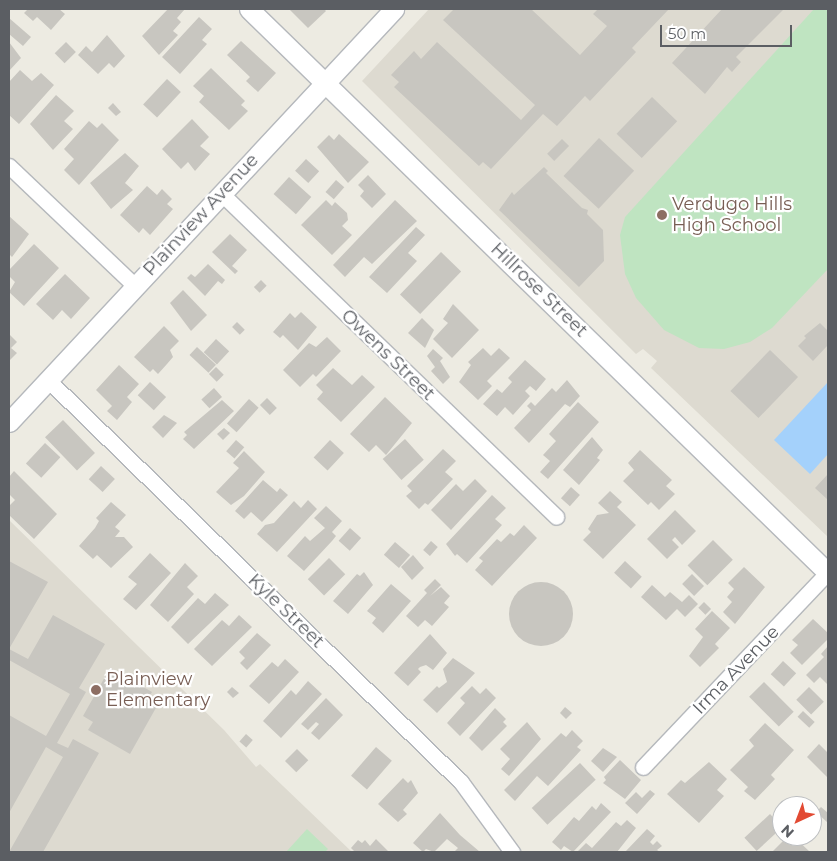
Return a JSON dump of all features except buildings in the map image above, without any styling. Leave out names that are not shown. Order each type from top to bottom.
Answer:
[{"type":"street","name":"Hillrose Street","points":[[249,9],[827,571]]},
{"type":"street","name":"Plainview Avenue","points":[[9,422],[394,9]]},
{"type":"street","points":[[9,166],[135,286]]},
{"type":"street","name":"Owens Street","points":[[221,193],[556,517]]},
{"type":"street","name":"Kyle Street","points":[[48,380],[461,782],[512,852]]},
{"type":"street","name":"Irma Avenue","points":[[643,767],[827,571]]},
{"type":"shaded area","name":"Verdugo Hills High School","points":[[429,9],[828,9],[828,537],[651,368],[657,361],[643,349],[636,354],[362,81]]},
{"type":"shaded area","name":"Plainview Elementary","points":[[9,520],[224,730],[256,767],[260,764],[352,852],[9,852]]},
{"type":"green space","points":[[814,9],[828,9],[828,269],[772,328],[750,342],[724,349],[699,348],[664,330],[636,298],[625,274],[620,235],[625,217]]},
{"type":"green space","points":[[307,829],[328,849],[325,852],[286,852]]},
{"type":"water","points":[[828,382],[828,454],[810,474],[774,440]]},
{"type":"place","name":"Verdugo Hills High School","points":[[662,215]]},
{"type":"place","name":"Plainview Elementary","points":[[96,690]]}]
